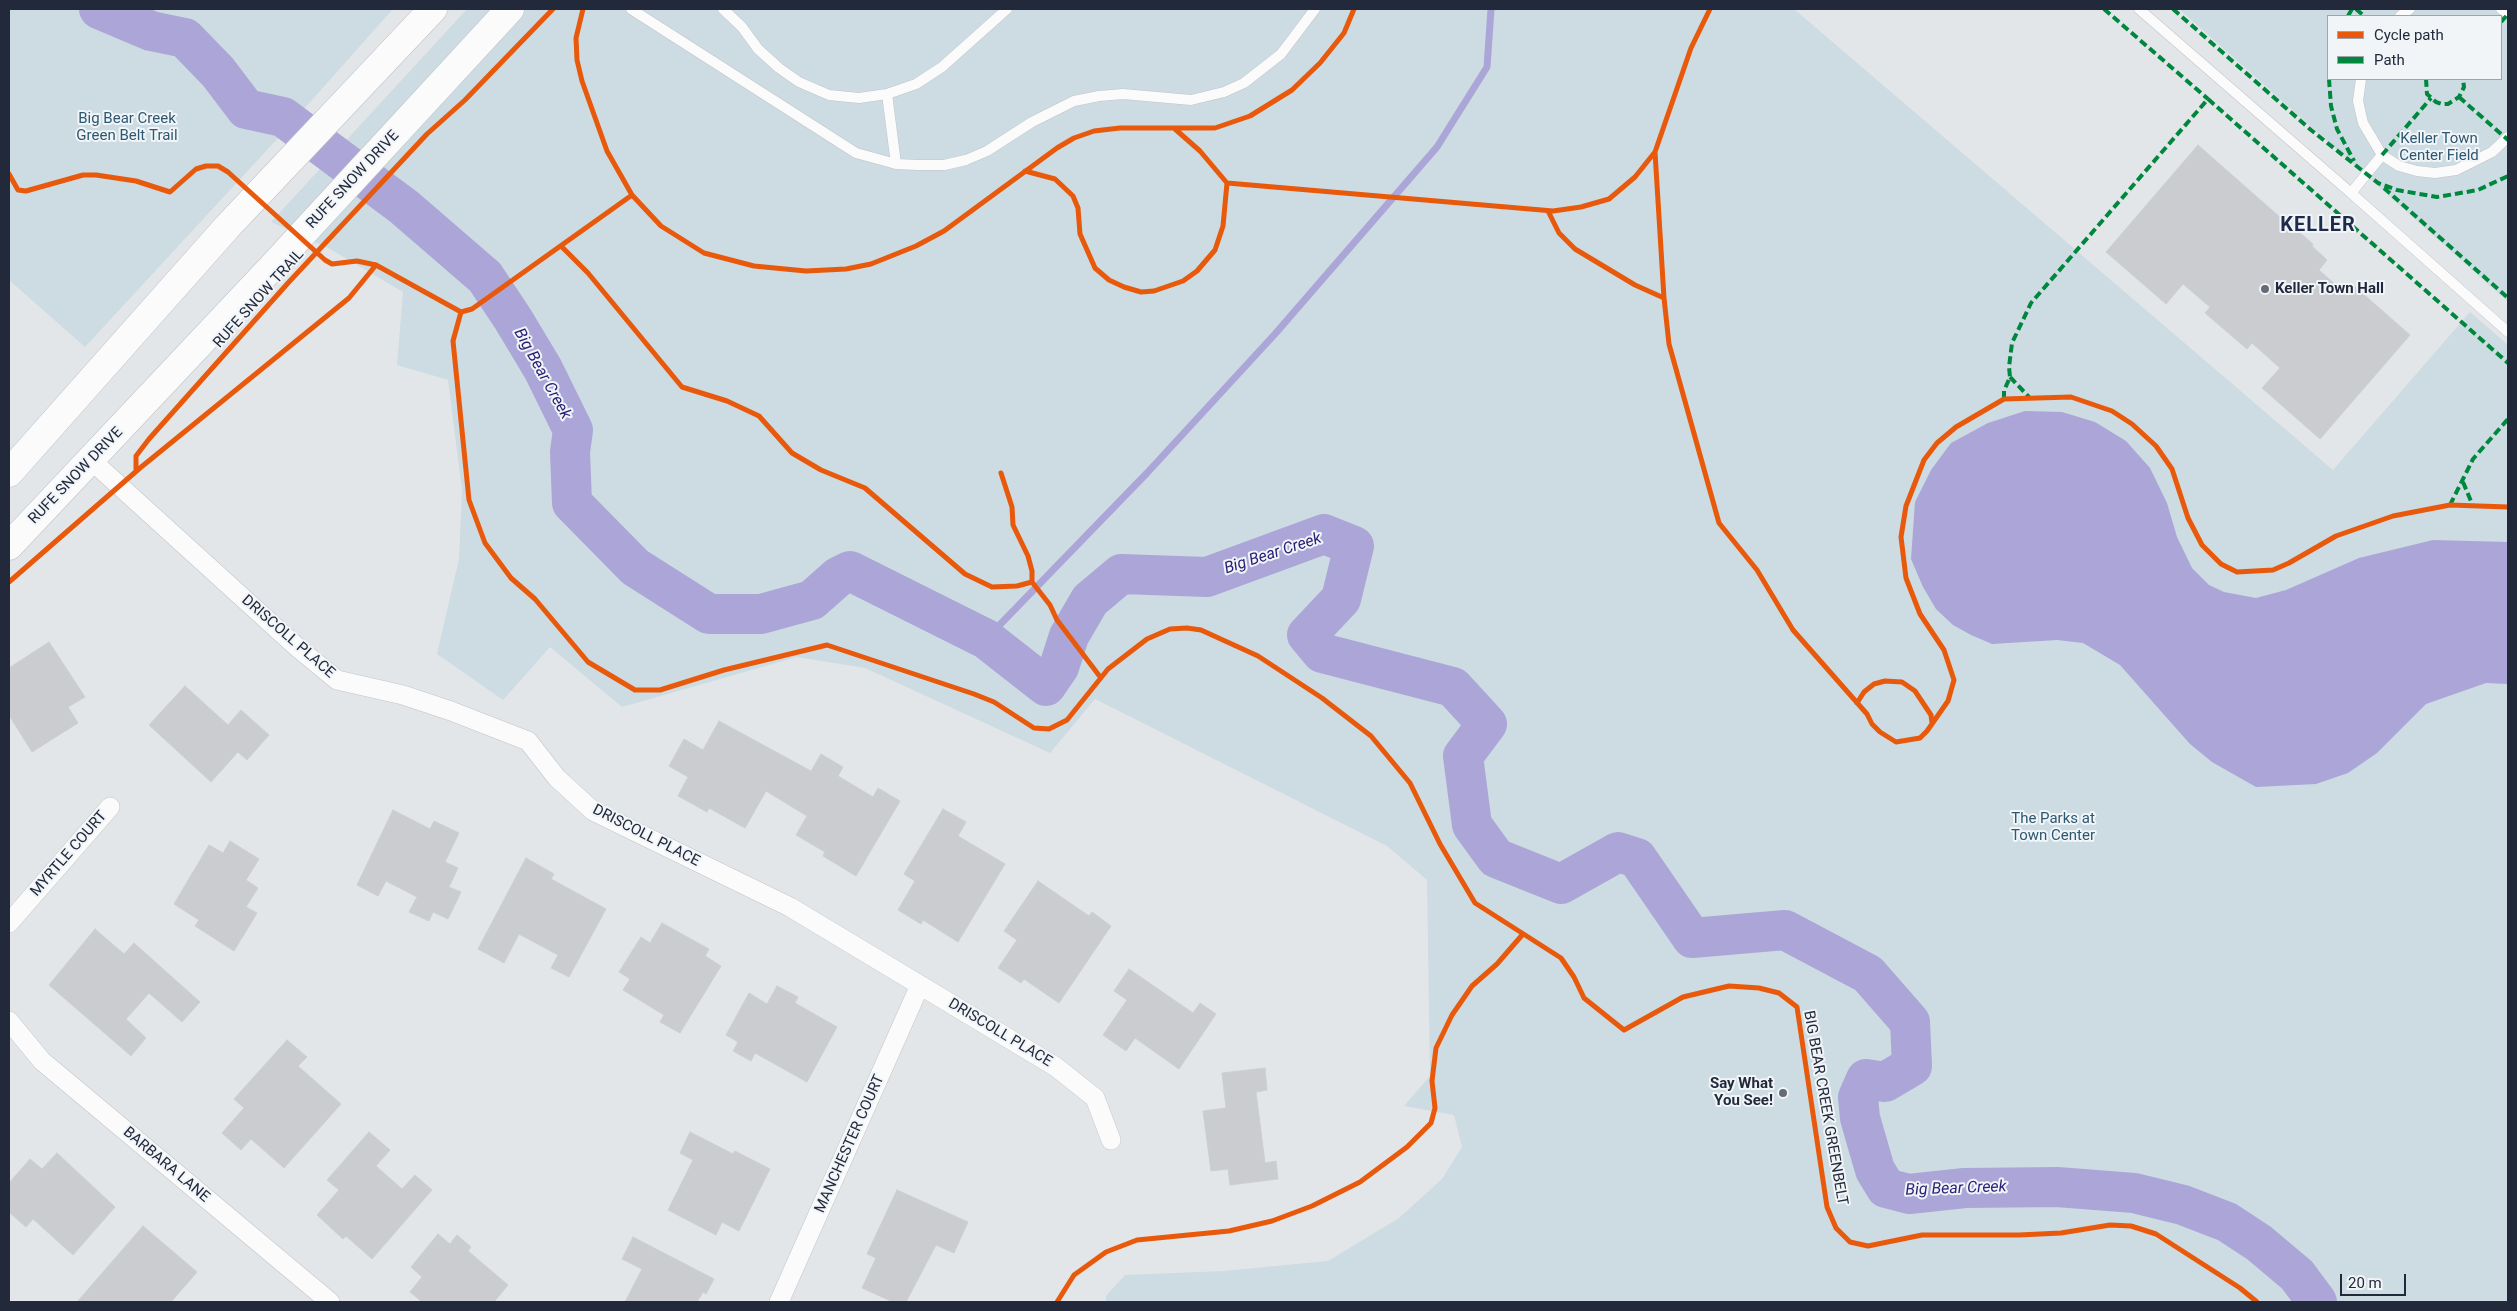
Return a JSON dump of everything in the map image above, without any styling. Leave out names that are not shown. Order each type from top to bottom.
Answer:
[{"type":"main road","points":[[9,473],[228,226],[433,9]]},
{"type":"main road","name":"RUFE SNOW DRIVE","points":[[9,546],[272,267],[510,9]]},
{"type":"street","name":"DRISCOLL PLACE","points":[[91,460],[298,648],[337,680],[403,695],[451,711],[528,742],[557,778],[593,811],[790,906],[1056,1067],[1095,1098],[1111,1140]]},
{"type":"street","name":"MYRTLE COURT","points":[[9,924],[110,807]]},
{"type":"street","name":"MANCHESTER COURT","points":[[779,1302],[920,985]]},
{"type":"street","name":"BARBARA LANE","points":[[9,1021],[42,1061],[330,1302]]},
{"type":"lane","points":[[632,9],[842,146],[856,153],[896,164],[944,165],[966,160],[987,151],[1052,111],[1074,101],[1099,96],[1137,94],[1192,100],[1224,92],[1244,83],[1282,54],[1316,9]]},
{"type":"lane","points":[[723,9],[758,48],[779,68],[799,82],[829,94],[860,98],[887,94],[916,84],[942,66],[1007,9]]},
{"type":"lane","points":[[2139,9],[2508,332]]},
{"type":"lane","points":[[2501,9],[2508,14]]},
{"type":"lane","points":[[2360,80],[2358,101],[2363,123],[2382,155],[2399,166],[2435,173],[2456,170],[2492,152],[2508,137]]},
{"type":"lane","points":[[887,94],[896,164]]},
{"type":"lane","points":[[2350,193],[2382,155]]},
{"type":"green space","name":"Big Bear Creek Green Belt Trail","points":[[9,9],[393,9],[279,137],[85,347],[9,280]]},
{"type":"green space","name":"The Parks at Town Center","points":[[467,9],[1794,9],[2333,470],[2470,312],[2508,345],[2508,1302],[1106,1302],[1106,1296],[1125,1275],[1224,1271],[1328,1261],[1399,1218],[1442,1179],[1462,1147],[1454,1115],[1404,1106],[1430,1076],[1427,880],[1387,846],[1095,699],[1050,753],[865,668],[797,657],[622,707],[550,647],[503,700],[437,654],[459,559],[462,490],[448,380],[397,365],[403,292],[330,249],[271,222]]},
{"type":"green space","name":"Keller Town Center Field","points":[[2179,9],[2508,9],[2508,302]]},
{"type":"shaded area","points":[[2025,411],[2062,412],[2095,422],[2126,441],[2150,468],[2167,503],[2177,537],[2192,568],[2209,585],[2224,592],[2256,598],[2286,590],[2359,558],[2433,540],[2508,542],[2508,684],[2486,683],[2426,704],[2377,753],[2348,773],[2316,784],[2256,787],[2212,762],[2190,744],[2120,665],[2083,643],[2057,640],[1992,644],[1953,625],[1936,609],[1923,587],[1911,559],[1915,502],[1931,470],[1951,443],[1988,423]]},
{"type":"building","name":"Keller Town Hall","points":[[2198,145],[2313,244],[2312,246],[2327,260],[2319,270],[2346,294],[2353,285],[2410,335],[2320,439],[2262,388],[2280,368],[2252,343],[2247,349],[2205,313],[2210,307],[2183,284],[2166,304],[2106,252]]},
{"type":"building","points":[[49,642],[85,697],[68,707],[78,723],[32,752],[9,715],[9,668]]},
{"type":"building","points":[[185,686],[228,725],[241,710],[269,735],[247,760],[238,752],[211,782],[149,725]]},
{"type":"building","points":[[719,721],[811,771],[821,754],[843,767],[838,776],[873,797],[878,788],[900,801],[856,876],[823,856],[825,852],[796,835],[807,816],[766,791],[745,828],[709,808],[707,812],[678,796],[688,777],[669,766],[684,739],[703,750]]},
{"type":"building","points":[[943,809],[966,822],[958,836],[1005,864],[958,942],[923,920],[921,924],[898,910],[915,881],[904,874]]},
{"type":"building","points":[[393,810],[430,829],[434,821],[459,833],[445,862],[458,868],[449,887],[461,892],[448,919],[433,912],[429,921],[409,912],[417,897],[386,881],[378,896],[357,885]]},
{"type":"building","points":[[230,841],[259,859],[246,880],[258,888],[246,907],[257,913],[234,951],[195,926],[199,920],[174,904],[209,845],[223,853]]},
{"type":"building","points":[[526,858],[554,874],[551,879],[606,909],[569,977],[551,968],[558,955],[519,934],[504,963],[478,949]]},
{"type":"building","points":[[1038,881],[1089,916],[1092,912],[1111,926],[1059,1003],[1024,979],[1021,983],[998,968],[1017,940],[1004,931]]},
{"type":"building","points":[[662,923],[709,949],[705,956],[721,966],[680,1033],[660,1022],[664,1015],[623,990],[630,979],[619,972],[641,937],[650,943]]},
{"type":"building","points":[[95,929],[124,954],[134,943],[200,1002],[182,1022],[149,993],[126,1019],[146,1038],[131,1056],[49,985]]},
{"type":"building","points":[[1129,969],[1193,1013],[1200,1003],[1216,1014],[1179,1069],[1135,1038],[1126,1051],[1103,1035],[1127,1000],[1114,991]]},
{"type":"building","points":[[777,986],[798,997],[795,1003],[837,1027],[807,1082],[755,1053],[751,1061],[733,1051],[738,1042],[726,1035],[749,993],[767,1004]]},
{"type":"building","points":[[287,1040],[307,1057],[298,1066],[341,1104],[284,1168],[251,1139],[241,1150],[222,1133],[244,1108],[234,1099]]},
{"type":"building","points":[[1265,1068],[1267,1090],[1256,1092],[1265,1163],[1276,1161],[1278,1179],[1230,1185],[1228,1169],[1211,1171],[1203,1111],[1226,1108],[1222,1073]]},
{"type":"building","points":[[369,1132],[390,1150],[376,1166],[402,1189],[415,1175],[432,1190],[372,1259],[346,1236],[343,1239],[317,1215],[339,1190],[327,1180]]},
{"type":"building","points":[[690,1132],[733,1154],[735,1151],[770,1169],[739,1231],[722,1222],[716,1235],[668,1210],[693,1160],[680,1153]]},
{"type":"building","points":[[57,1153],[115,1207],[73,1255],[33,1219],[26,1227],[9,1212],[9,1183],[30,1159],[42,1169]]},
{"type":"building","points":[[897,1190],[968,1222],[954,1253],[936,1245],[906,1302],[893,1302],[862,1288],[876,1258],[867,1254]]},
{"type":"building","points":[[143,1226],[197,1272],[171,1302],[77,1302]]},
{"type":"building","points":[[438,1234],[450,1244],[457,1235],[471,1247],[468,1251],[508,1285],[494,1302],[422,1302],[410,1292],[422,1277],[411,1267]]},
{"type":"building","points":[[633,1237],[714,1279],[706,1294],[703,1292],[697,1302],[625,1302],[642,1269],[622,1259]]},
{"type":"waterway","name":"Big Bear Creek","points":[[99,9],[151,31],[185,38],[218,72],[246,109],[283,117],[404,207],[485,277],[543,369],[573,430],[570,452],[572,503],[635,567],[709,614],[761,614],[812,600],[838,577],[850,571],[986,639],[1046,686],[1059,667],[1069,636],[1090,600],[1121,574],[1207,577],[1324,534],[1354,546],[1341,599],[1307,635],[1322,653],[1453,687],[1487,724],[1463,756],[1472,825],[1496,858],[1561,884],[1618,852],[1637,858],[1692,938],[1785,930],[1868,974],[1910,1022],[1912,1066],[1885,1082],[1866,1079],[1858,1097],[1860,1118],[1875,1170],[1886,1188],[1909,1194],[1965,1188],[2057,1187],[2134,1193],[2183,1205],[2227,1222],[2259,1243],[2297,1275],[2317,1302]]},
{"type":"waterway","points":[[986,639],[1147,473],[1275,334],[1437,147],[1487,67],[1491,9]]},
{"type":"marked path","points":[[2104,9],[2208,99]]},
{"type":"marked path","points":[[2173,9],[2311,130],[2378,183],[2397,190],[2437,197],[2478,190],[2508,176]]},
{"type":"marked path","points":[[2349,15],[2352,9]]},
{"type":"marked path","points":[[2356,9],[2363,15]]},
{"type":"marked path","points":[[2502,21],[2508,14]]},
{"type":"marked path","points":[[2329,80],[2331,106],[2337,129],[2354,161]]},
{"type":"marked path","points":[[2426,80],[2427,94],[2436,102],[2442,104],[2448,104],[2459,97],[2464,87],[2463,80]]},
{"type":"marked path","points":[[2459,97],[2508,140]]},
{"type":"marked path","points":[[2382,155],[2431,98]]},
{"type":"marked path","points":[[2004,399],[2004,391],[2010,377],[2009,367],[2012,343],[2031,303],[2208,99],[2508,363]]},
{"type":"marked path","points":[[2384,188],[2508,298]]},
{"type":"marked path","points":[[2010,377],[2029,397]]},
{"type":"marked path","points":[[2450,505],[2473,459],[2508,419]]},
{"type":"marked path","points":[[2463,482],[2473,506]]},
{"type":"cycle path","name":"RUFE SNOW TRAIL","points":[[136,471],[136,456],[149,439],[288,283],[427,134],[465,100],[553,9]]},
{"type":"cycle path","points":[[583,9],[576,38],[577,60],[582,81],[607,151],[632,195],[661,226],[704,253],[754,266],[806,271],[846,269],[871,264],[916,246],[944,231],[1057,148],[1074,138],[1094,131],[1120,128],[1215,128],[1250,116],[1292,90],[1320,63],[1344,33],[1354,9]]},
{"type":"cycle path","points":[[1227,183],[1553,211],[1581,207],[1609,199],[1635,177],[1655,152],[1691,48],[1710,9]]},
{"type":"cycle path","points":[[1025,171],[1055,179],[1073,196],[1078,208],[1080,234],[1095,268],[1109,280],[1124,287],[1141,292],[1154,291],[1183,281],[1197,271],[1215,250],[1223,226],[1227,183],[1200,151],[1175,129]]},
{"type":"cycle path","points":[[1655,152],[1664,298],[1669,344],[1719,523],[1757,570],[1793,630],[1867,714],[1872,724],[1880,732],[1896,742],[1920,738],[1927,731],[1948,701],[1954,680],[1944,650],[1920,614],[1906,578],[1901,537],[1906,506],[1924,460],[1937,443],[1956,427],[2004,399],[2071,397],[2112,411],[2132,424],[2156,446],[2172,469],[2188,518],[2202,545],[2221,564],[2237,572],[2273,570],[2336,536],[2393,516],[2450,505],[2508,507]]},
{"type":"cycle path","name":"RUFE SNOW TRAIL","points":[[9,174],[18,190],[26,191],[83,175],[96,175],[136,181],[170,192],[196,169],[206,166],[218,166],[228,172],[325,260],[332,264],[357,261],[376,265],[461,312],[453,341],[469,500],[485,543],[511,578],[535,599],[588,662],[635,690],[660,690],[724,670],[827,645],[974,694],[994,702],[1034,728],[1049,729],[1067,720],[1108,669],[1147,639],[1170,629],[1187,628],[1201,630],[1258,656],[1322,698],[1371,736],[1410,783],[1440,844],[1475,903],[1561,958],[1574,977],[1584,998],[1624,1030],[1683,997],[1729,986],[1759,988],[1779,993],[1797,1007],[1827,1207],[1836,1228],[1850,1242],[1868,1246],[1922,1235],[2019,1235],[2061,1233],[2110,1225],[2131,1226],[2156,1234],[2240,1288],[2257,1302]]},
{"type":"cycle path","points":[[461,312],[472,309],[632,195]]},
{"type":"cycle path","points":[[1548,211],[1559,233],[1575,249],[1635,285],[1664,298]]},
{"type":"cycle path","points":[[561,246],[588,273],[682,387],[727,401],[759,416],[792,453],[821,470],[865,488],[965,574],[992,587],[1017,586],[1032,582]]},
{"type":"cycle path","points":[[9,582],[140,468],[349,298],[376,265]]},
{"type":"cycle path","points":[[1001,473],[1012,507],[1013,525],[1028,556],[1032,571],[1032,582],[1050,605],[1057,620],[1101,678]]},
{"type":"cycle path","points":[[1857,703],[1864,692],[1874,684],[1885,681],[1902,682],[1915,691],[1931,715],[1932,723]]},
{"type":"cycle path","points":[[1057,1302],[1074,1275],[1106,1252],[1137,1240],[1229,1231],[1272,1221],[1312,1206],[1360,1182],[1407,1147],[1431,1123],[1435,1108],[1432,1081],[1436,1048],[1452,1015],[1472,986],[1497,964],[1523,934]]},
{"type":"place","name":"Keller Town Hall","points":[[2265,289]]},
{"type":"place","name":"Say What You See!","points":[[1783,1093]]},
{"type":"district","name":"KELLER","points":[[2318,226]]}]
